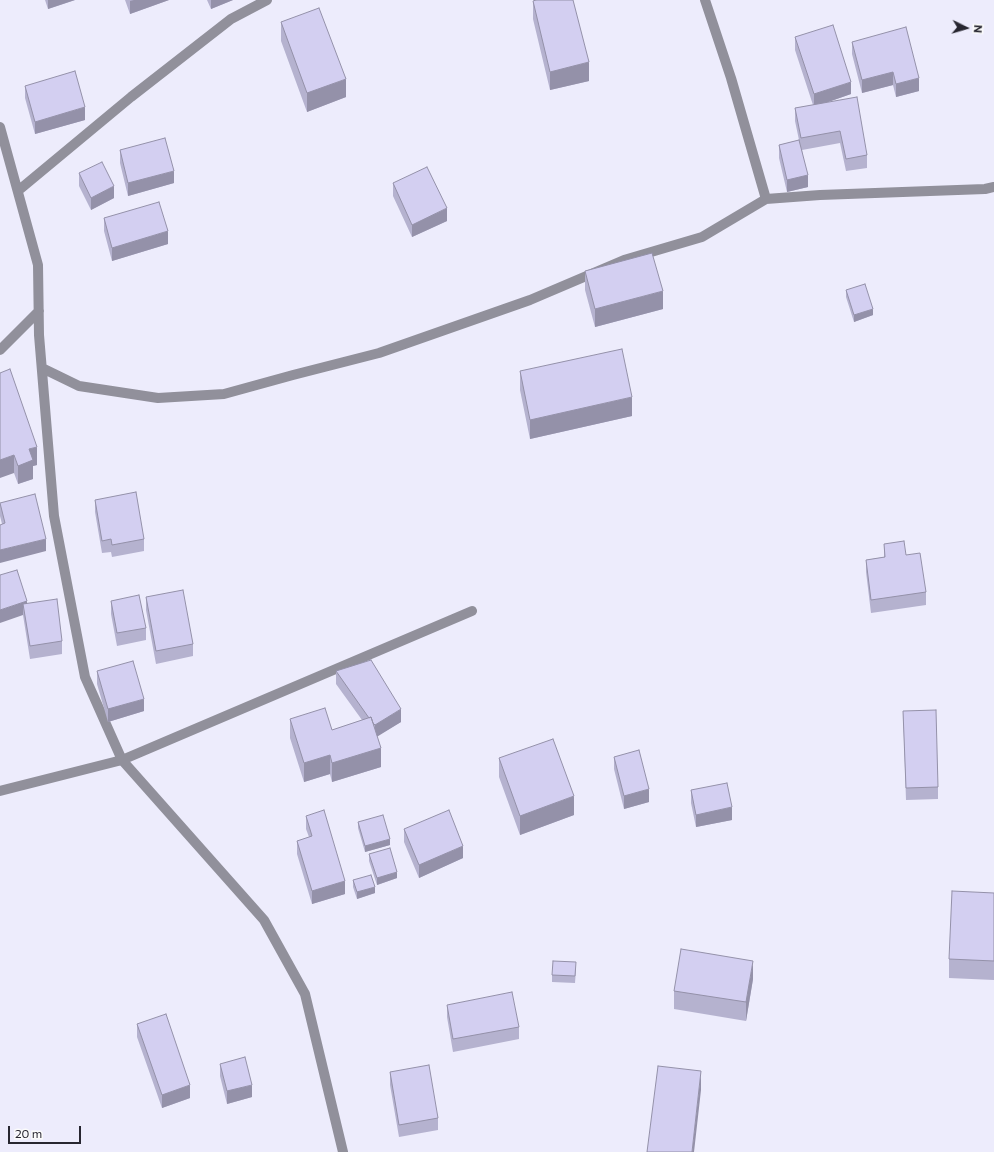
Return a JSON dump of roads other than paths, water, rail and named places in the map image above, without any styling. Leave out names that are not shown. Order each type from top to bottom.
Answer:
[{"type":"street","points":[[19,190],[131,97],[231,19],[267,0]]},
{"type":"street","points":[[705,0],[731,78],[766,200]]},
{"type":"street","points":[[0,127],[19,190],[38,265],[39,336],[54,516],[85,677],[122,760],[264,920],[305,994],[343,1152]]},
{"type":"street","points":[[42,368],[79,386],[158,398],[224,394],[379,353],[530,300],[624,260],[702,237],[766,200],[820,195],[985,189],[994,187]]},
{"type":"street","points":[[0,350],[39,311]]},
{"type":"street","points":[[0,790],[122,760],[472,611]]}]
